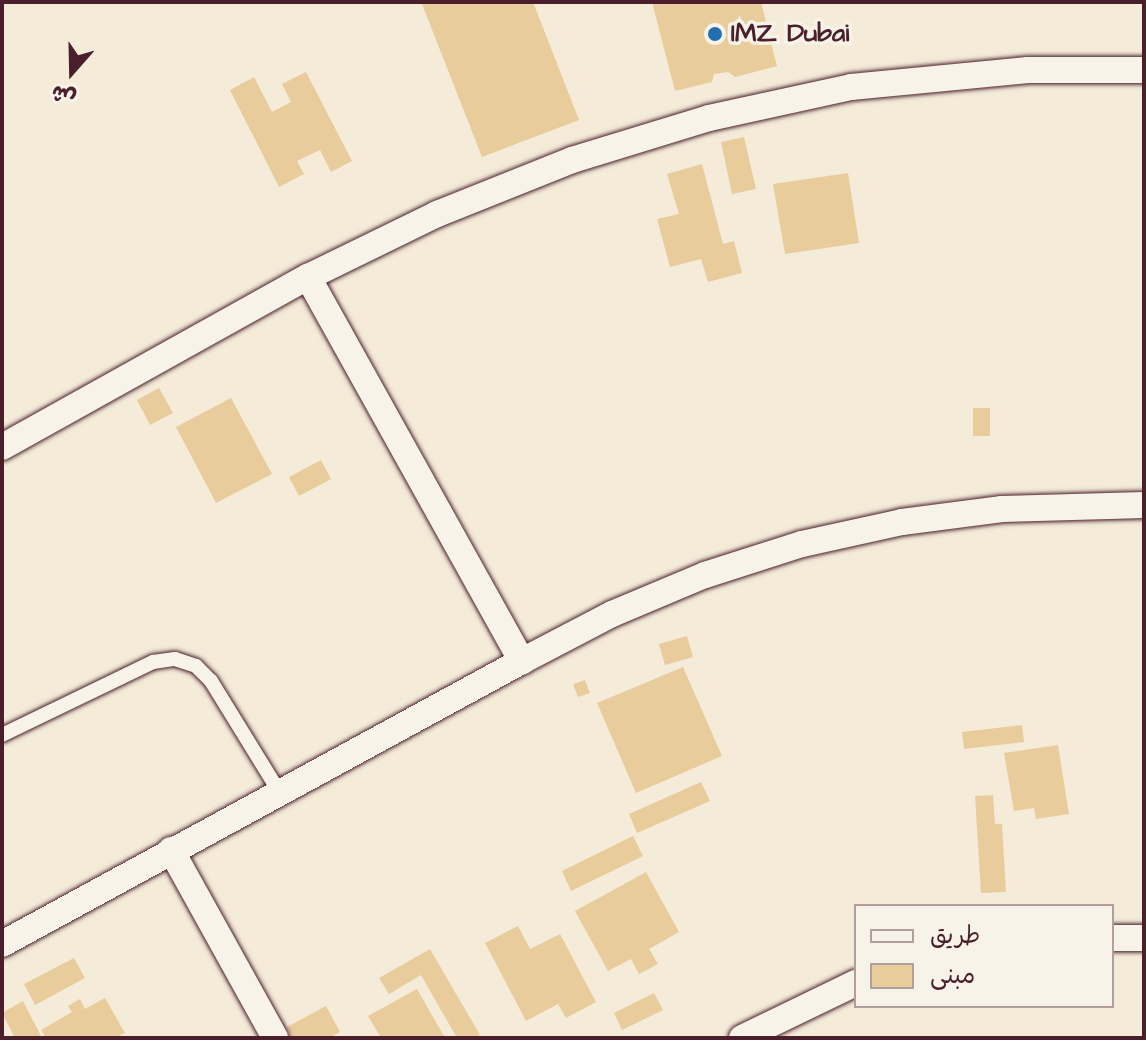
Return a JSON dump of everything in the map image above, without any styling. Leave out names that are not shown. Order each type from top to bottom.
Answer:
[{"type":"street","points":[[2,447],[308,277],[437,214],[545,171],[709,118],[851,87],[939,76],[1144,70]]},
{"type":"street","points":[[308,277],[522,661]]},
{"type":"street","points":[[2,944],[278,790],[522,661],[612,614],[705,575],[802,544],[902,522],[1002,509],[1144,505]]},
{"type":"street","points":[[171,850],[275,1038]]},
{"type":"street","points":[[1114,938],[1144,938]]},
{"type":"street","points":[[742,1038],[854,984]]},
{"type":"lane","points":[[2,735],[153,662],[175,659],[196,666],[211,681],[278,790]]},
{"type":"building","points":[[533,2],[579,120],[482,157],[422,4]]},
{"type":"building","name":"IMZ Dubai","points":[[652,2],[761,2],[777,66],[735,77],[728,72],[714,74],[712,82],[675,91]]},
{"type":"building","points":[[306,72],[352,161],[331,172],[320,150],[297,161],[304,174],[279,187],[230,90],[254,77],[272,112],[291,102],[282,84]]},
{"type":"building","points":[[744,137],[756,189],[732,194],[721,142]]},
{"type":"building","points":[[702,164],[723,244],[734,241],[742,273],[708,282],[701,259],[670,267],[657,219],[679,214],[667,174]]},
{"type":"building","points":[[848,173],[859,243],[785,254],[773,184]]},
{"type":"building","points":[[159,388],[173,413],[150,425],[137,400]]},
{"type":"building","points":[[231,398],[272,474],[216,503],[176,427]]},
{"type":"building","points":[[973,408],[990,408],[990,436],[973,436]]},
{"type":"building","points":[[321,460],[331,479],[299,496],[289,477]]},
{"type":"building","points":[[687,636],[693,657],[665,665],[659,644]]},
{"type":"building","points":[[683,667],[722,756],[636,793],[597,703]]},
{"type":"building","points":[[585,680],[590,693],[578,697],[573,684]]},
{"type":"building","points":[[1022,725],[1024,742],[964,749],[962,732]]},
{"type":"building","points":[[1058,745],[1069,814],[1036,819],[1034,808],[1014,811],[1004,753]]},
{"type":"building","points":[[701,782],[710,801],[637,833],[629,814]]},
{"type":"building","points":[[993,795],[995,824],[1002,824],[1006,892],[981,893],[975,796]]},
{"type":"building","points":[[633,836],[643,856],[571,891],[562,871]]},
{"type":"building","points":[[646,872],[679,932],[649,949],[658,964],[639,974],[631,959],[608,971],[575,911]]},
{"type":"building","points":[[518,926],[530,949],[560,934],[596,1002],[566,1018],[558,1004],[526,1021],[485,943]]},
{"type":"building","points":[[430,949],[480,1035],[457,1038],[421,975],[389,994],[379,978]]},
{"type":"building","points":[[74,958],[85,978],[35,1005],[24,984]]},
{"type":"building","points":[[417,989],[445,1038],[381,1038],[368,1016]]},
{"type":"building","points":[[654,993],[663,1010],[622,1030],[614,1013]]},
{"type":"building","points":[[105,998],[125,1033],[115,1038],[46,1038],[41,1030],[72,1012],[68,1006],[80,999],[85,1009]]},
{"type":"building","points":[[23,1001],[42,1038],[15,1038],[2,1013]]},
{"type":"building","points":[[326,1006],[340,1032],[329,1038],[292,1038],[287,1027]]},
{"type":"place","name":"IMZ Dubai","points":[[715,34]]}]
